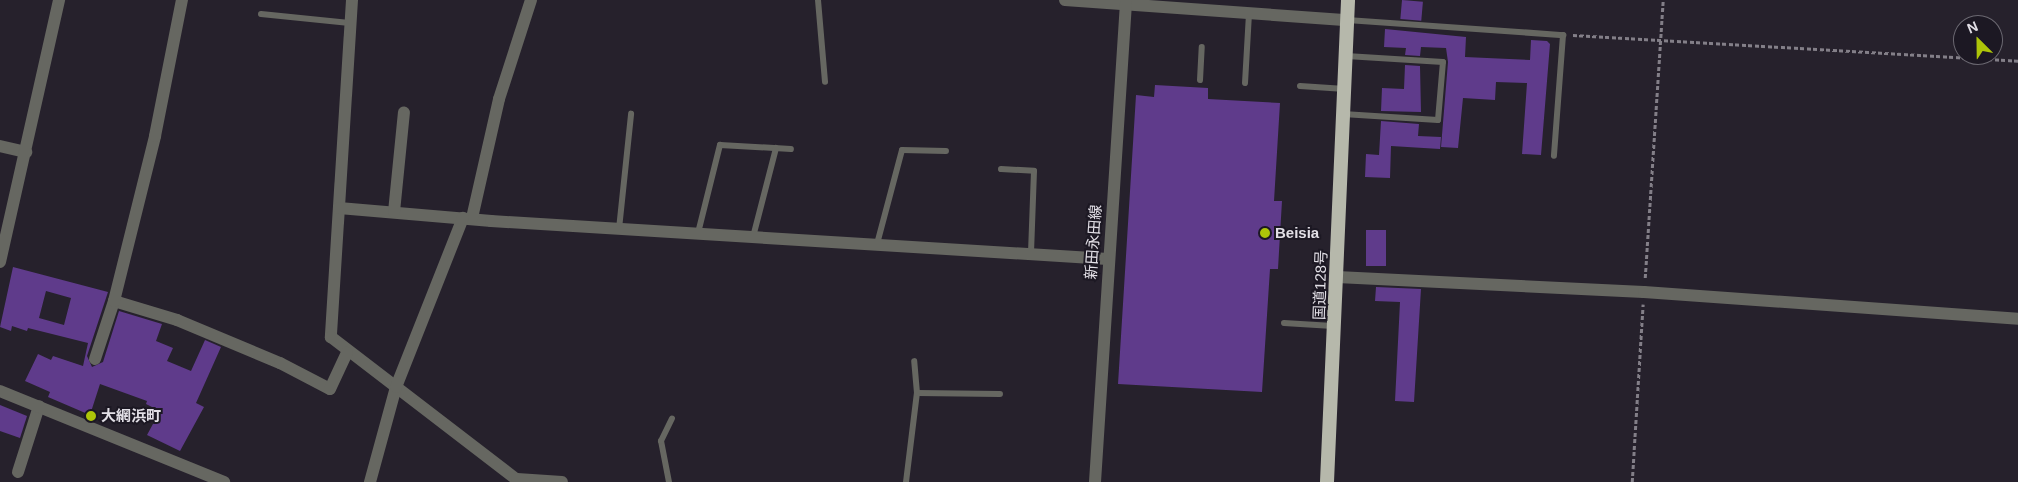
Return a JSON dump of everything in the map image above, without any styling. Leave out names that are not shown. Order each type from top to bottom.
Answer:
[{"type":"highway","name":"国道128号","points":[[1327,482],[1348,0]]},
{"type":"street","points":[[0,262],[59,0]]},
{"type":"street","points":[[95,359],[114,301],[155,136],[182,0]]},
{"type":"street","points":[[352,0],[330,337],[347,353],[396,387],[518,481],[562,482]]},
{"type":"street","points":[[370,482],[396,387],[468,218],[499,99],[531,0]]},
{"type":"street","points":[[1066,0],[1348,20]]},
{"type":"street","name":"新田永田線","points":[[1095,482],[1122,3]]},
{"type":"street","points":[[394,212],[404,112]]},
{"type":"street","points":[[0,146],[26,152]]},
{"type":"street","points":[[339,208],[618,229],[1108,258]]},
{"type":"street","points":[[1337,277],[1644,292],[2018,319]]},
{"type":"street","points":[[114,301],[177,320],[280,363],[330,389],[347,353]]},
{"type":"street","points":[[0,391],[224,482]]},
{"type":"street","points":[[18,472],[39,406]]},
{"type":"lane","points":[[818,0],[824,82]]},
{"type":"lane","points":[[1245,83],[1249,13]]},
{"type":"lane","points":[[261,14],[350,23]]},
{"type":"lane","points":[[1348,20],[1563,35],[1554,156]]},
{"type":"lane","points":[[1200,80],[1202,47]]},
{"type":"lane","points":[[1344,114],[1438,120],[1442,62],[1346,56]]},
{"type":"lane","points":[[1300,86],[1344,89]]},
{"type":"lane","points":[[618,229],[631,114]]},
{"type":"lane","points":[[698,234],[720,145],[791,148]]},
{"type":"lane","points":[[753,237],[776,148]]},
{"type":"lane","points":[[877,244],[902,150],[946,152]]},
{"type":"lane","points":[[1001,169],[1034,171],[1031,254]]},
{"type":"lane","points":[[1284,323],[1334,326]]},
{"type":"lane","points":[[906,482],[918,393],[914,361]]},
{"type":"lane","points":[[918,393],[1000,394]]},
{"type":"lane","points":[[669,482],[661,441],[672,418]]},
{"type":"path","points":[[1632,482],[1663,0]]},
{"type":"path","points":[[1563,35],[2018,61]]},
{"type":"building","points":[[1402,0],[1423,2],[1421,21],[1400,19]]},
{"type":"building","points":[[1385,29],[1466,37],[1465,57],[1530,60],[1531,40],[1547,41],[1550,44],[1541,155],[1522,154],[1527,83],[1496,82],[1495,100],[1463,98],[1458,148],[1441,147],[1448,62],[1446,48],[1421,47],[1420,56],[1405,55],[1406,48],[1384,47]]},
{"type":"building","points":[[1405,65],[1420,66],[1421,112],[1381,111],[1382,88],[1404,89]]},
{"type":"building","points":[[1155,85],[1208,88],[1208,99],[1280,103],[1274,201],[1282,201],[1278,269],[1270,269],[1262,392],[1118,384],[1136,95],[1154,97]]},
{"type":"building","points":[[1381,121],[1419,124],[1418,136],[1441,137],[1440,149],[1391,146],[1390,178],[1365,177],[1366,154],[1379,155]]},
{"type":"building","points":[[1366,230],[1386,230],[1386,266],[1366,266]]},
{"type":"building","points":[[13,267],[108,292],[87,356],[92,367],[103,362],[119,311],[162,324],[156,341],[173,348],[167,361],[191,371],[205,340],[221,347],[196,403],[204,407],[180,451],[147,435],[160,411],[146,404],[147,401],[100,384],[90,415],[48,397],[50,392],[25,381],[38,354],[51,360],[53,356],[83,366],[88,343],[28,328],[27,331],[12,326],[11,331],[0,327]],"holes":[[[46,291],[71,298],[64,325],[39,318]]]},
{"type":"building","points":[[1376,287],[1421,289],[1414,402],[1395,401],[1400,302],[1375,301]]},
{"type":"building","points":[[0,405],[27,416],[20,438],[0,431]]},
{"type":"place","name":"Beisia","points":[[1265,233]]},
{"type":"place","name":"大網浜町","points":[[91,416]]}]
